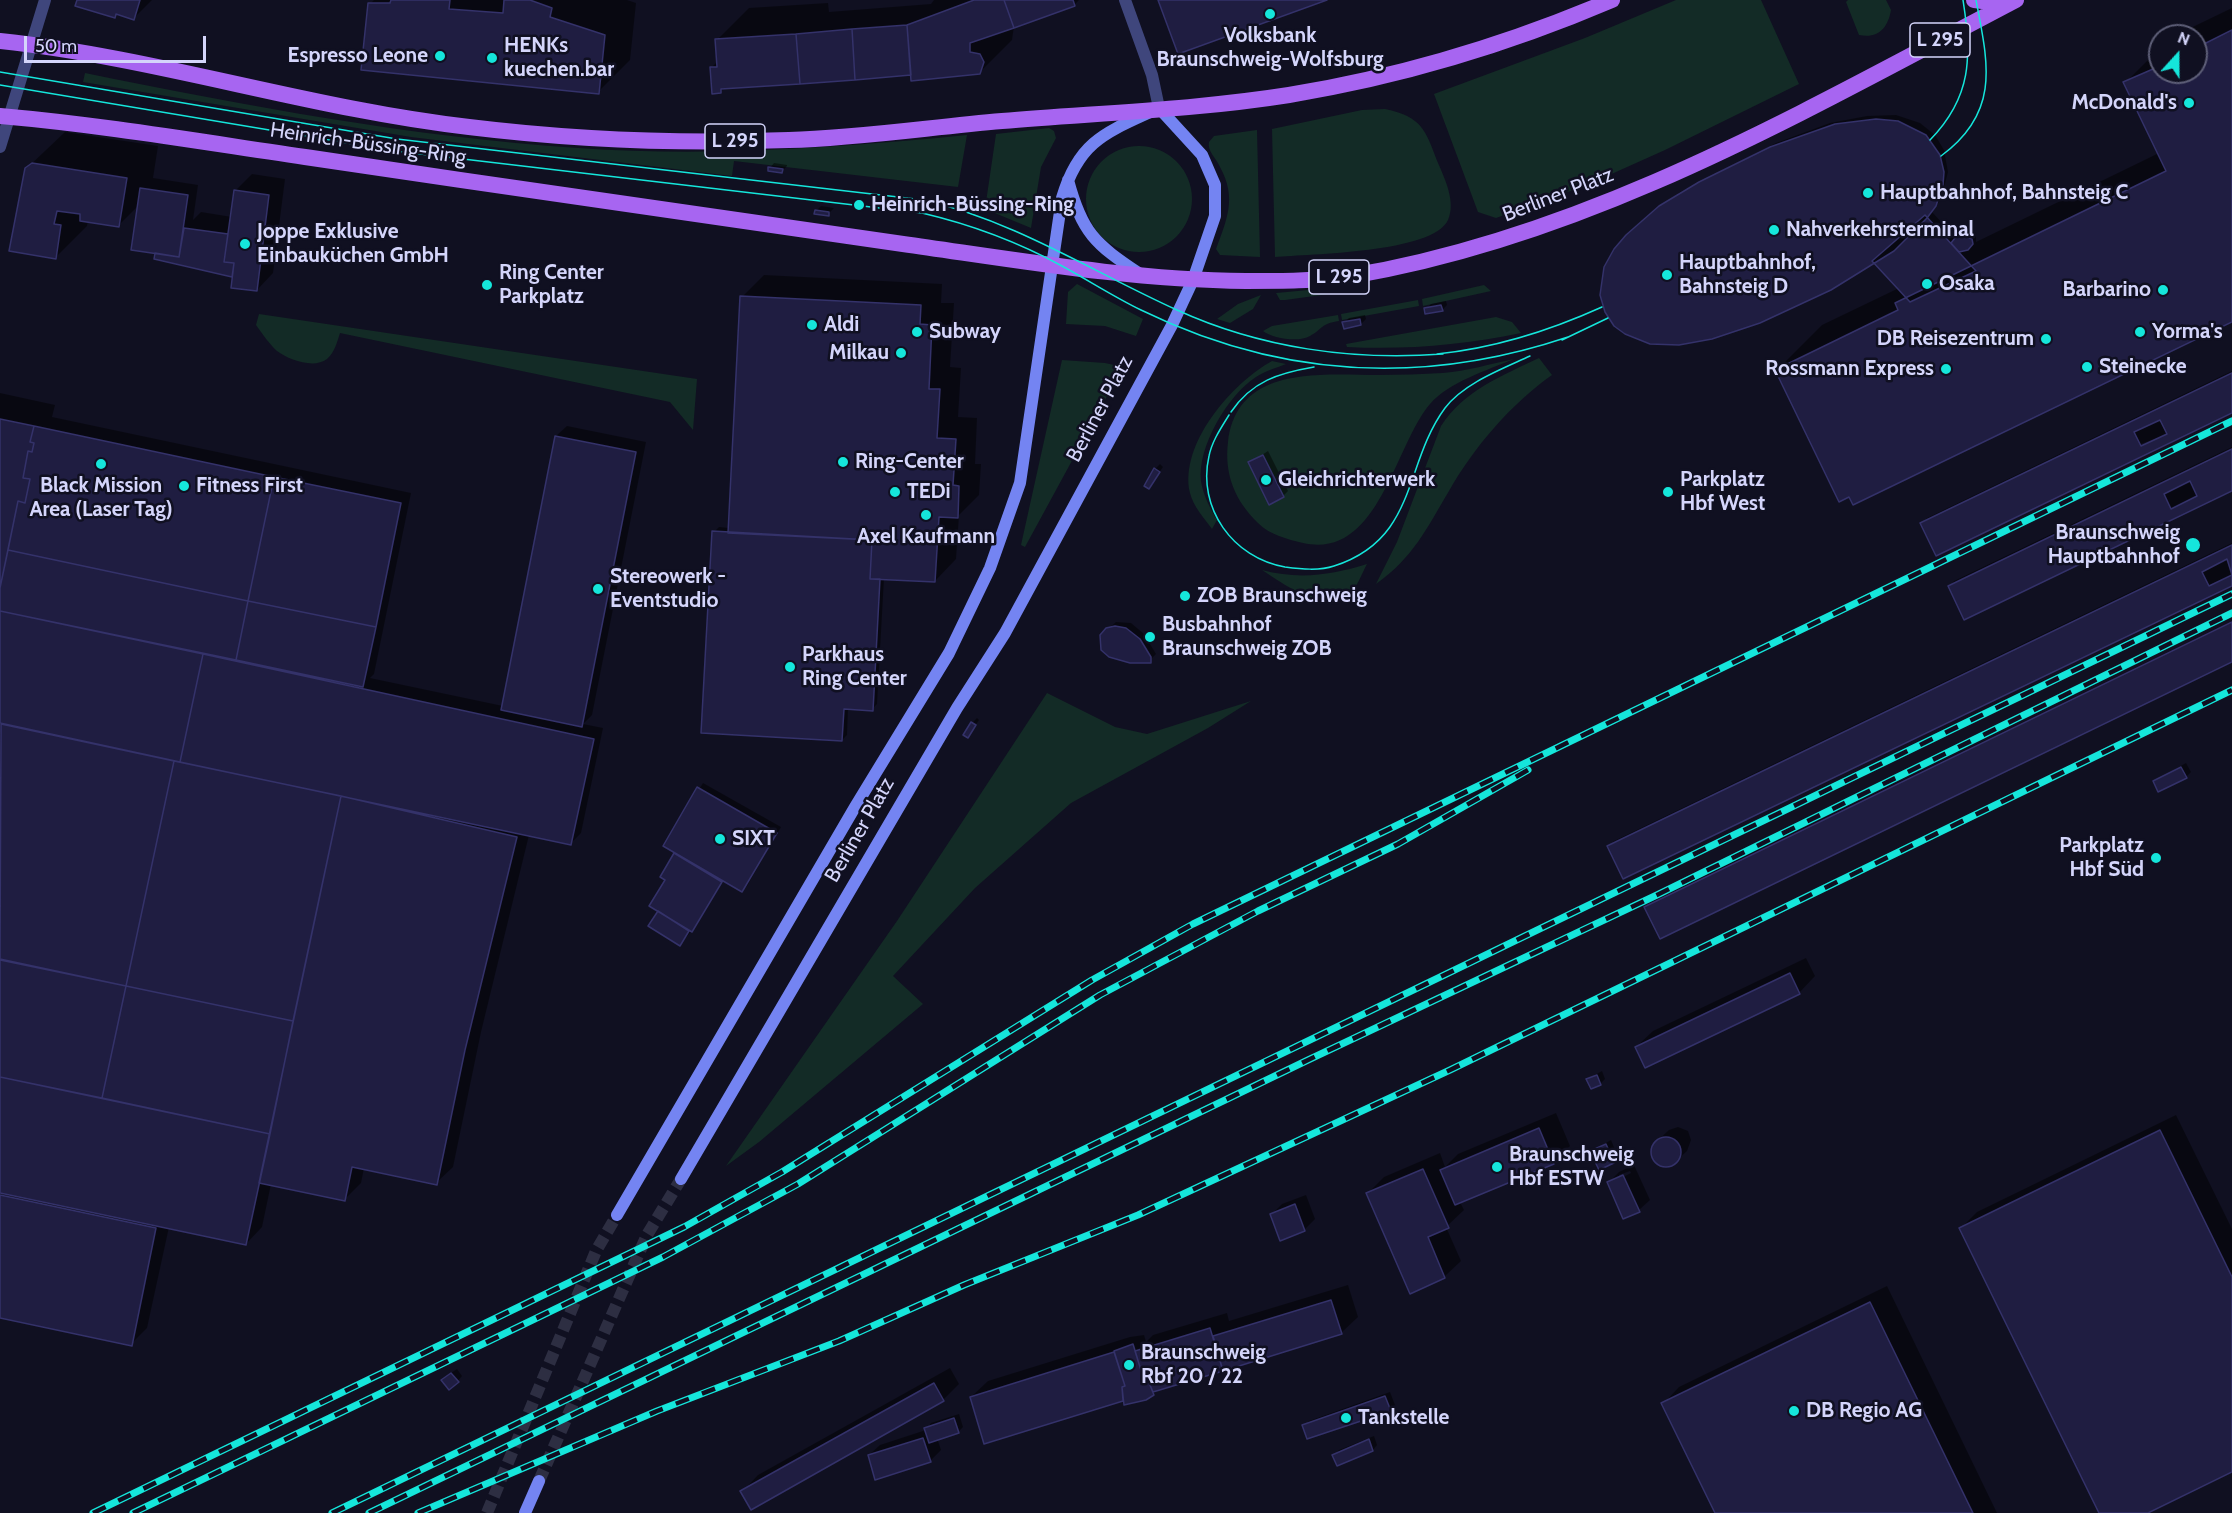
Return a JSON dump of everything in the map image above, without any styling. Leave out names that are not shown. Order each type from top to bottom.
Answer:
[{"type":"main road","name":"L 295","points":[[1159,108],[1293,94],[1389,74],[1497,43],[1611,0]]},
{"type":"main road","points":[[1974,0],[2012,2]]},
{"type":"main road","name":"Berliner Platz","points":[[681,1179],[957,708],[1005,633],[1172,325],[1192,280],[1268,281],[1345,277],[1482,247],[1570,218],[1644,185],[1872,75],[2012,2]]},
{"type":"main road","name":"Heinrich-Büssing-Ring","points":[[0,41],[32,44],[150,64],[397,116],[550,136],[713,142],[791,140],[1159,108]]},
{"type":"main road","points":[[1143,276],[1097,243],[1085,229],[1075,207],[1067,179],[1086,147],[1115,128],[1159,108],[1202,155],[1215,185],[1215,216],[1192,280]]},
{"type":"main road","name":"Heinrich-Büssing-Ring","points":[[5,116],[391,170],[756,225],[1143,276],[1192,280]]},
{"type":"main road","name":"Berliner Platz","points":[[617,1215],[855,807],[949,653],[990,568],[1020,483],[1062,198],[1067,179]]},
{"type":"main road","points":[[525,1513],[539,1481]]},
{"type":"street","points":[[0,147],[5,116],[32,44],[45,0]]},
{"type":"street","points":[[1125,0],[1152,75],[1159,108]]},
{"type":"green space","points":[[1676,0],[1761,0],[1799,84],[1665,150],[1587,185],[1496,218],[1478,212],[1434,94],[1585,38]]},
{"type":"green space","points":[[1848,0],[1886,0],[1891,10],[1885,27],[1877,34],[1859,35],[1846,2]]},
{"type":"green space","points":[[85,73],[330,119],[454,136],[578,148],[675,152],[772,150],[967,135],[958,187],[734,161],[732,176],[411,137],[83,82]]},
{"type":"green space","points":[[1385,109],[1407,116],[1421,126],[1425,133],[1449,191],[1451,206],[1448,220],[1438,231],[1396,245],[1341,253],[1275,257],[1272,129],[1362,110]]},
{"type":"green space","points":[[1049,128],[1054,131],[1056,138],[1041,167],[1031,228],[985,209],[996,134]]},
{"type":"green space","points":[[1257,130],[1260,257],[1220,255],[1216,249],[1227,218],[1229,199],[1225,178],[1211,151],[1209,142],[1214,136]]},
{"type":"green space","points":[[1139,146],[1159,150],[1177,161],[1188,179],[1192,199],[1188,219],[1177,237],[1159,248],[1139,252],[1119,248],[1101,237],[1090,219],[1086,199],[1090,179],[1101,161],[1119,150]]},
{"type":"green space","points":[[1077,284],[1143,319],[1136,336],[1105,326],[1066,324],[1068,292]]},
{"type":"green space","points":[[1484,285],[1491,291],[1423,306],[1422,299]]},
{"type":"green space","points":[[1330,288],[1329,294],[1285,300],[1280,300],[1276,293]]},
{"type":"green space","points":[[1261,295],[1253,309],[1230,323],[1217,319],[1238,304]]},
{"type":"green space","points":[[1418,300],[1419,306],[1342,320],[1341,314]]},
{"type":"green space","points":[[259,314],[697,379],[693,430],[670,402],[340,333],[334,350],[327,359],[315,363],[302,362],[282,354],[271,345],[256,325]]},
{"type":"green space","points":[[1338,315],[1339,321],[1325,325],[1305,338],[1285,339],[1263,331],[1272,326]]},
{"type":"green space","points":[[1496,317],[1512,322],[1521,333],[1478,341],[1413,347],[1369,348],[1347,347],[1346,344]]},
{"type":"green space","points":[[1539,358],[1552,375],[1522,399],[1494,427],[1470,458],[1410,553],[1376,584],[1397,542],[1441,426],[1450,413],[1472,393]]},
{"type":"green space","points":[[1514,359],[1458,383],[1447,389],[1430,404],[1417,423],[1382,496],[1367,518],[1350,534],[1329,544],[1303,543],[1273,534],[1250,515],[1237,496],[1228,465],[1228,442],[1235,417],[1248,399],[1265,387],[1286,379],[1309,376],[1443,373]]},
{"type":"green space","points":[[1062,360],[1105,363],[1123,367],[1025,547],[1021,545]]},
{"type":"green space","points":[[1272,361],[1286,364],[1259,375],[1245,385],[1225,409],[1209,438],[1201,468],[1201,481],[1209,506],[1217,520],[1212,529],[1191,498],[1189,474],[1193,455],[1212,417],[1226,400],[1241,384]]},
{"type":"green space","points":[[1367,564],[1351,593],[1338,601],[1327,601],[1303,595],[1262,570],[1289,575],[1315,575]]},
{"type":"green space","points":[[1047,693],[1115,727],[1147,734],[1251,701],[1208,728],[1071,803],[975,888],[893,976],[923,1004],[759,1142],[726,1166],[897,921]]},
{"type":"building","points":[[77,0],[140,0],[134,20],[116,14],[115,18],[75,6]]},
{"type":"building","points":[[391,0],[450,0],[449,9],[503,13],[504,0],[530,0],[552,8],[550,17],[605,35],[599,94],[361,70],[368,3],[390,3]]},
{"type":"building","points":[[974,0],[1004,0],[1014,28],[970,43],[970,52],[980,54],[984,62],[980,74],[911,81],[907,25]]},
{"type":"building","points":[[1004,0],[1073,0],[1075,6],[1014,28]]},
{"type":"building","points":[[1158,0],[1327,0],[1178,54]]},
{"type":"building","points":[[907,25],[911,75],[855,80],[852,29]]},
{"type":"building","points":[[852,29],[855,80],[800,84],[796,34]]},
{"type":"building","points":[[2232,30],[2232,322],[1853,505],[1849,497],[1839,502],[1775,370],[1898,310],[1895,303],[2166,171],[2123,82],[2148,71],[2148,84],[2208,84],[2208,42]]},
{"type":"building","points":[[796,34],[800,84],[721,89],[721,93],[712,94],[710,67],[717,67],[715,39]]},
{"type":"building","name":"Nahverkehrsterminal","points":[[1876,119],[1898,121],[1926,135],[1940,155],[1944,172],[1943,185],[1936,206],[1894,251],[1831,290],[1760,323],[1712,339],[1679,345],[1650,344],[1625,334],[1614,326],[1605,312],[1600,295],[1604,267],[1614,249],[1626,235],[1659,206],[1699,182],[1770,147],[1835,124]]},
{"type":"building","points":[[32,163],[127,178],[119,227],[80,221],[80,214],[57,211],[54,224],[61,225],[56,259],[9,251],[25,168]]},
{"type":"building","points":[[768,167],[783,169],[782,173],[768,171]]},
{"type":"building","points":[[140,188],[188,195],[179,257],[131,250]]},
{"type":"building","name":"Joppe Exklusive Einbauküchen GmbH","points":[[234,190],[269,195],[257,291],[231,288],[234,263],[224,262]]},
{"type":"building","points":[[815,210],[829,212],[829,216],[814,214]]},
{"type":"building","points":[[1925,215],[1976,271],[1910,302],[1872,261]]},
{"type":"building","points":[[184,228],[228,234],[224,262],[234,263],[232,277],[154,259],[155,253],[179,257]]},
{"type":"building","points":[[1962,236],[1972,239],[1973,244],[1968,250],[1959,252],[1951,243],[1955,238]]},
{"type":"building","name":"Ring-Center","points":[[740,296],[921,305],[920,324],[932,325],[929,389],[940,389],[937,438],[956,439],[953,485],[959,486],[958,518],[939,517],[935,582],[870,579],[872,540],[728,533]]},
{"type":"building","points":[[1441,305],[1443,311],[1425,314],[1424,308]]},
{"type":"building","points":[[1360,319],[1361,325],[1344,329],[1342,322]]},
{"type":"building","points":[[2232,373],[2232,413],[1936,556],[1920,523]]},
{"type":"building","points":[[0,419],[34,426],[30,442],[34,443],[32,452],[28,451],[23,478],[30,479],[25,503],[18,501],[0,588]]},
{"type":"building","points":[[2160,420],[2167,434],[2141,446],[2134,432]]},
{"type":"building","points":[[34,426],[274,477],[248,601],[8,550],[18,501],[25,503],[30,479],[23,478],[28,451],[32,452],[34,443],[30,442]]},
{"type":"building","points":[[555,436],[636,452],[582,727],[501,710]]},
{"type":"building","points":[[2232,449],[2232,491],[1964,620],[1948,586]]},
{"type":"building","name":"Gleichrichterwerk","points":[[1263,455],[1284,497],[1269,505],[1248,462]]},
{"type":"building","points":[[1154,468],[1160,472],[1149,489],[1144,486]]},
{"type":"building","points":[[274,477],[401,503],[376,627],[248,601]]},
{"type":"building","points":[[2190,481],[2197,496],[2171,509],[2164,494]]},
{"type":"building","name":"Parkhaus Ring Center","points":[[712,531],[872,540],[870,579],[880,579],[873,711],[844,709],[842,741],[701,733]]},
{"type":"building","points":[[2232,545],[2232,586],[1623,879],[1607,846]]},
{"type":"building","points":[[8,550],[248,601],[236,660],[0,611],[0,588]]},
{"type":"building","points":[[2227,559],[2232,575],[2209,586],[2202,572]]},
{"type":"building","points":[[248,601],[376,627],[363,687],[236,660]]},
{"type":"building","points":[[0,611],[203,654],[180,762],[0,723]]},
{"type":"building","points":[[2232,622],[2232,662],[1660,939],[1644,907]]},
{"type":"building","points":[[1115,626],[1126,628],[1140,639],[1151,657],[1151,663],[1130,663],[1109,657],[1101,650],[1100,635],[1106,628]]},
{"type":"building","points":[[203,654],[594,739],[571,845],[180,762]]},
{"type":"building","points":[[971,722],[976,725],[968,738],[963,735]]},
{"type":"building","points":[[1,724],[174,761],[126,986],[0,959]]},
{"type":"building","points":[[174,761],[341,796],[293,1021],[126,986]]},
{"type":"building","points":[[2181,767],[2187,778],[2158,792],[2153,781]]},
{"type":"building","name":"SIXT","points":[[697,787],[777,833],[742,892],[663,846]]},
{"type":"building","points":[[341,796],[517,837],[465,1050],[437,1185],[352,1167],[345,1201],[259,1183]]},
{"type":"building","points":[[674,853],[722,882],[692,932],[649,906],[665,880],[660,877]]},
{"type":"building","points":[[658,911],[689,931],[680,946],[648,926]]},
{"type":"building","points":[[0,960],[126,986],[102,1098],[0,1077]]},
{"type":"building","points":[[1790,973],[1800,994],[1645,1068],[1635,1047]]},
{"type":"building","points":[[126,986],[293,1021],[270,1134],[102,1098]]},
{"type":"building","points":[[1597,1075],[1601,1085],[1591,1089],[1586,1079]]},
{"type":"building","points":[[0,1077],[270,1134],[246,1245],[0,1193]]},
{"type":"building","name":"Braunschweig Hbf ESTW","points":[[1539,1128],[1554,1164],[1455,1205],[1440,1170]]},
{"type":"building","points":[[2160,1130],[2232,1277],[2232,1472],[2148,1513],[2099,1513],[1959,1228]]},
{"type":"building","points":[[1666,1137],[1677,1141],[1681,1152],[1677,1163],[1666,1167],[1655,1163],[1651,1152],[1655,1141]]},
{"type":"building","points":[[1606,1144],[1614,1163],[1599,1170],[1590,1151]]},
{"type":"building","points":[[1423,1169],[1449,1228],[1428,1237],[1445,1278],[1410,1294],[1366,1193]]},
{"type":"building","points":[[1623,1175],[1640,1212],[1623,1219],[1607,1182]]},
{"type":"building","points":[[0,1195],[156,1228],[132,1346],[0,1318]]},
{"type":"building","points":[[1295,1204],[1305,1231],[1280,1241],[1270,1214]]},
{"type":"building","points":[[1331,1300],[1342,1334],[1223,1371],[1213,1336]]},
{"type":"building","name":"DB Regio AG","points":[[1870,1302],[1973,1513],[1715,1513],[1661,1403]]},
{"type":"building","points":[[1210,1328],[1223,1371],[1153,1392],[1147,1378],[1144,1380],[1135,1351]]},
{"type":"building","name":"Braunschweig Rbf 20 / 22","points":[[1133,1344],[1144,1380],[1147,1378],[1154,1395],[1146,1400],[1124,1405],[1122,1387],[1125,1386],[1114,1351]]},
{"type":"building","points":[[1114,1352],[1125,1386],[1122,1387],[1123,1401],[984,1444],[970,1397]]},
{"type":"building","points":[[451,1373],[459,1382],[449,1390],[441,1380]]},
{"type":"building","points":[[934,1383],[944,1401],[751,1510],[740,1491]]},
{"type":"building","name":"Tankstelle","points":[[1385,1396],[1391,1411],[1307,1439],[1302,1425]]},
{"type":"building","points":[[954,1418],[959,1433],[929,1443],[924,1428]]},
{"type":"building","points":[[923,1438],[931,1462],[875,1480],[868,1455]]},
{"type":"building","points":[[1369,1439],[1373,1451],[1337,1466],[1332,1455]]},
{"type":"tunnel","points":[[539,1481],[647,1235],[681,1179]]},
{"type":"tunnel","points":[[487,1513],[596,1251],[617,1215]]},
{"type":"tram line","points":[[1930,140],[1954,108],[1966,75],[1968,39],[1963,0]]},
{"type":"tram line","points":[[1941,156],[1960,139],[1973,122],[1982,104],[1986,85],[1986,65],[1976,0]]},
{"type":"tram line","points":[[0,72],[397,139],[924,200],[958,209],[1022,234],[1177,310],[1241,334],[1307,349],[1341,353],[1409,356],[1443,354]]},
{"type":"tram line","points":[[0,85],[395,151],[922,213],[975,228],[1028,249],[1131,305],[1193,333],[1246,350],[1299,361],[1352,367],[1405,368],[1459,363],[1513,353],[1568,337]]},
{"type":"tram line","points":[[1437,354],[1501,343],[1562,324],[1602,307]]},
{"type":"tram line","points":[[1562,340],[1608,318]]},
{"type":"tram line","points":[[1229,415],[1212,445],[1207,475],[1208,494],[1223,528],[1235,542],[1266,562],[1285,567],[1328,568],[1361,554],[1381,538],[1395,519],[1405,498],[1432,430],[1453,399],[1473,384],[1530,356]]},
{"type":"tram line","points":[[1231,412],[1239,401],[1267,380],[1289,372],[1314,367]]},
{"type":"railway","points":[[93,1513],[684,1227],[782,1172],[1092,980],[1193,924],[2232,421]]},
{"type":"railway","points":[[332,1513],[2232,594]]},
{"type":"railway","points":[[369,1513],[1308,1060],[1659,894],[2232,613]]},
{"type":"railway","points":[[418,1513],[657,1411],[839,1341],[964,1285],[1138,1215],[1450,1070],[2232,690]]},
{"type":"railway","points":[[133,1513],[663,1257],[798,1184],[1100,995],[1258,911],[1398,844],[1528,770]]},
{"type":"place","name":"Volksbank Braunschweig-Wolfsburg","points":[[1270,14]]},
{"type":"place","name":"Espresso Leone","points":[[440,56]]},
{"type":"place","name":"HENKs kuechen.bar","points":[[492,58]]},
{"type":"place","name":"McDonald's","points":[[2189,103]]},
{"type":"place","name":"Hauptbahnhof, Bahnsteig C","points":[[1868,193]]},
{"type":"place","name":"Heinrich-Büssing-Ring","points":[[859,205]]},
{"type":"place","name":"Nahverkehrsterminal","points":[[1774,230]]},
{"type":"place","name":"Joppe Exklusive Einbauküchen GmbH","points":[[245,244]]},
{"type":"place","name":"Hauptbahnhof, Bahnsteig D","points":[[1667,275]]},
{"type":"place","name":"Osaka","points":[[1927,284]]},
{"type":"place","name":"Ring Center Parkplatz","points":[[487,285]]},
{"type":"place","name":"Barbarino","points":[[2163,290]]},
{"type":"place","name":"Aldi","points":[[812,325]]},
{"type":"place","name":"Subway","points":[[917,332]]},
{"type":"place","name":"Yorma's","points":[[2140,332]]},
{"type":"place","name":"DB Reisezentrum","points":[[2046,339]]},
{"type":"place","name":"Milkau","points":[[901,353]]},
{"type":"place","name":"Steinecke","points":[[2087,367]]},
{"type":"place","name":"Rossmann Express","points":[[1946,369]]},
{"type":"place","name":"Ring-Center","points":[[843,462]]},
{"type":"place","name":"Black Mission Area (Laser Tag)","points":[[101,464]]},
{"type":"place","name":"Gleichrichterwerk","points":[[1266,480]]},
{"type":"place","name":"Fitness First","points":[[184,486]]},
{"type":"place","name":"TEDi","points":[[895,492]]},
{"type":"place","name":"Parkplatz Hbf West","points":[[1668,492]]},
{"type":"place","name":"Axel Kaufmann","points":[[926,515]]},
{"type":"place","name":"Braunschweig Hauptbahnhof","points":[[2193,545]]},
{"type":"place","name":"Stereowerk - Eventstudio","points":[[598,589]]},
{"type":"place","name":"ZOB Braunschweig","points":[[1185,596]]},
{"type":"place","name":"Busbahnhof Braunschweig ZOB","points":[[1150,637]]},
{"type":"place","name":"Parkhaus Ring Center","points":[[790,667]]},
{"type":"place","name":"SIXT","points":[[720,839]]},
{"type":"place","name":"Parkplatz Hbf Süd","points":[[2156,858]]},
{"type":"place","name":"Braunschweig Hbf ESTW","points":[[1497,1167]]},
{"type":"place","name":"Braunschweig Rbf 20 / 22","points":[[1129,1365]]},
{"type":"place","name":"DB Regio AG","points":[[1794,1411]]},
{"type":"place","name":"Tankstelle","points":[[1346,1418]]}]
